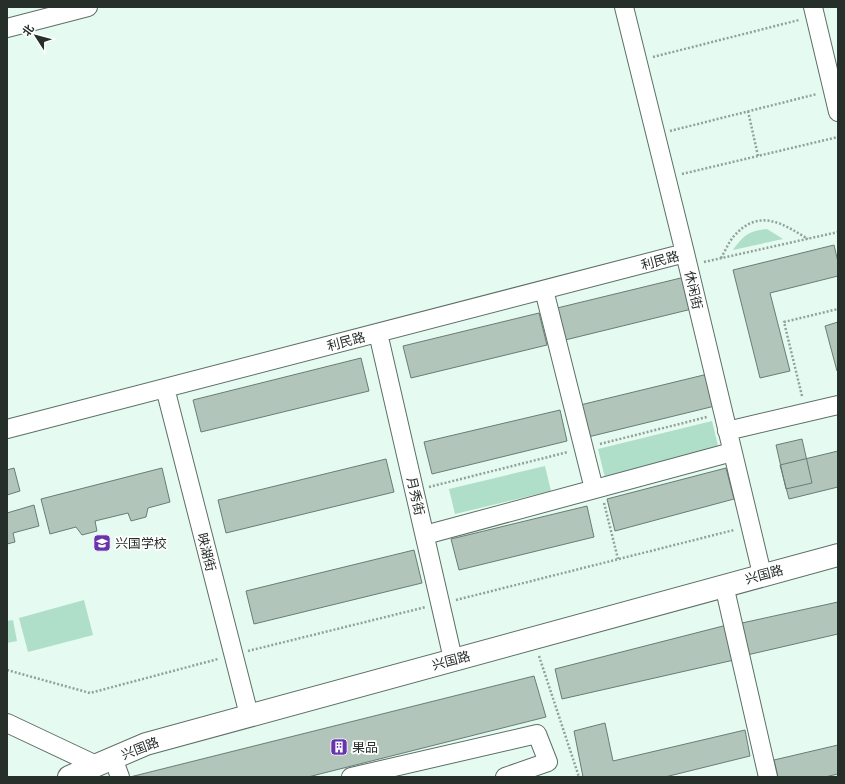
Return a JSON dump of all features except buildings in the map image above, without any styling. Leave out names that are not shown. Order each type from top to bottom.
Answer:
[{"type":"main road","name":"兴国路","points":[[69,777],[110,767],[146,744],[762,574],[838,555]]},
{"type":"street","points":[[7,28],[88,7]]},
{"type":"street","name":"休闲街","points":[[624,7],[687,259],[762,574]]},
{"type":"street","points":[[814,12],[838,112]]},
{"type":"street","name":"利民路","points":[[7,429],[544,290],[687,259]]},
{"type":"street","points":[[544,290],[597,489]]},
{"type":"street","name":"月秀街","points":[[378,333],[453,659]]},
{"type":"street","name":"映湖街","points":[[165,388],[249,715]]},
{"type":"street","points":[[727,431],[838,405]]},
{"type":"street","points":[[425,535],[732,452]]},
{"type":"street","points":[[724,585],[768,777]]},
{"type":"street","points":[[7,723],[110,767]]},
{"type":"street","points":[[351,777],[537,734],[548,762],[505,777]]},
{"type":"path","points":[[637,61],[814,12]]},
{"type":"path","points":[[656,134],[833,90]]},
{"type":"path","points":[[748,111],[758,156]]},
{"type":"path","points":[[666,178],[838,137]]},
{"type":"path","points":[[721,258],[734,236],[753,222],[773,220],[808,239]]},
{"type":"path","points":[[687,259],[721,258],[838,232]]},
{"type":"path","points":[[805,412],[784,322],[838,309]]},
{"type":"path","points":[[597,489],[618,559]]},
{"type":"path","points":[[7,670],[90,692],[750,526]]},
{"type":"path","points":[[533,637],[579,777]]},
{"type":"green space","points":[[767,229],[783,239],[733,250],[747,235],[756,231]]},
{"type":"green space","points":[[712,421],[719,450],[605,478],[598,449]]},
{"type":"green space","points":[[545,466],[551,491],[455,514],[449,489]]},
{"type":"green space","points":[[84,600],[93,635],[28,652],[19,618]]},
{"type":"green space","points":[[13,620],[17,641],[7,643],[7,621]]},
{"type":"place","name":"兴国学校","points":[[102,543]]},
{"type":"place","name":"果品","points":[[339,747]]}]
